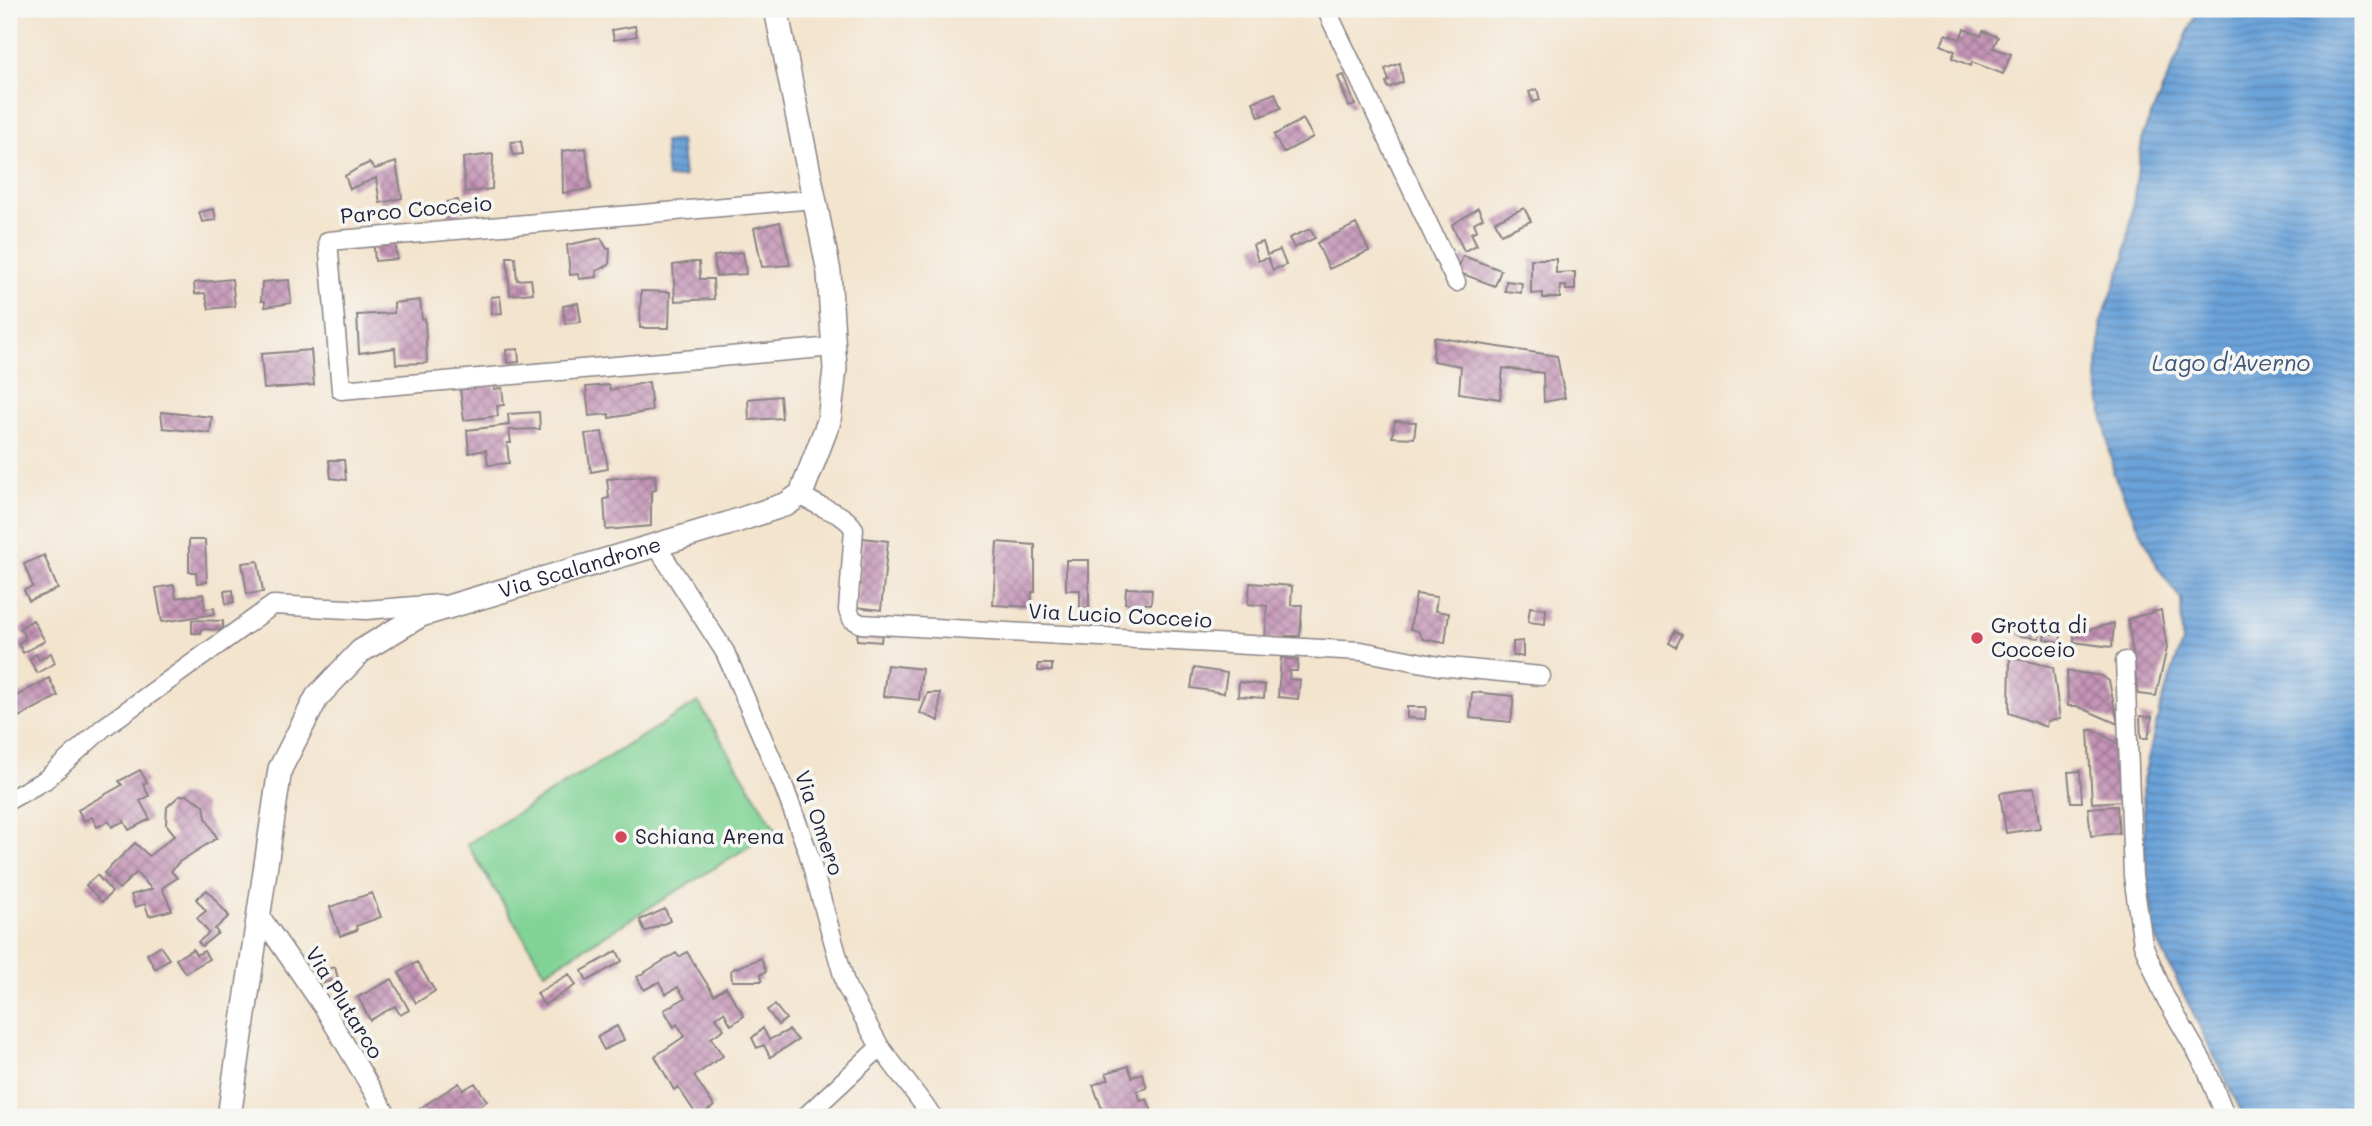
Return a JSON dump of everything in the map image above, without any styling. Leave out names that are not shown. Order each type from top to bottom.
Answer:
[{"type":"street","points":[[776,9],[830,272],[834,347],[835,369],[829,421],[801,494]]},
{"type":"street","points":[[1326,9],[1456,282]]},
{"type":"street","name":"Parco Cocceio","points":[[814,199],[328,241],[341,390],[834,347]]},
{"type":"street","name":"Via Scalandrone","points":[[229,1117],[280,769],[317,696],[361,651],[421,615],[788,503],[801,494]]},
{"type":"street","name":"Via Lucio Cocceio","points":[[801,494],[807,501],[843,517],[855,529],[848,610],[852,619],[861,624],[1361,651],[1439,666],[1541,676]]},
{"type":"street","name":"Via Omero","points":[[656,545],[730,664],[799,826],[846,986],[880,1048],[933,1117]]},
{"type":"street","points":[[9,800],[45,780],[103,729],[273,605],[366,610],[463,601]]},
{"type":"street","points":[[2125,661],[2133,876],[2143,944],[2164,995],[2205,1066],[2226,1117]]},
{"type":"street","name":"Via Plutarco","points":[[259,914],[325,1010],[388,1117]]},
{"type":"street","points":[[805,1117],[880,1048]]},
{"type":"green space","name":"Schiana Arena","points":[[698,702],[776,830],[545,972],[467,844]]},
{"type":"water","name":"Lago d'Averno","points":[[2198,9],[2363,9],[2363,1117],[2244,1117],[2156,938],[2145,868],[2143,780],[2160,708],[2182,642],[2181,599],[2158,568],[2114,475],[2097,379],[2102,319],[2125,258],[2143,134]]},
{"type":"water","points":[[680,140],[684,177],[667,178],[664,142]]},
{"type":"building","points":[[635,26],[637,36],[614,40],[612,30]]},
{"type":"building","points":[[1964,29],[1981,36],[1983,31],[1998,37],[1993,48],[2011,54],[2003,74],[1972,62],[1971,66],[1952,58],[1955,51],[1941,45],[1946,34],[1960,39]]},
{"type":"building","points":[[1400,63],[1403,82],[1388,88],[1385,69]]},
{"type":"building","points":[[1344,75],[1355,105],[1349,107],[1338,77]]},
{"type":"building","points":[[1537,89],[1540,100],[1533,102],[1529,92]]},
{"type":"building","points":[[1275,93],[1281,108],[1259,117],[1253,102]]},
{"type":"building","points":[[1303,119],[1313,137],[1283,153],[1274,135]]},
{"type":"building","points":[[521,141],[523,154],[513,155],[511,142]]},
{"type":"building","points":[[586,148],[591,189],[563,193],[562,151]]},
{"type":"building","points":[[493,154],[492,189],[465,192],[463,158]]},
{"type":"building","points":[[396,162],[402,198],[380,203],[376,178],[350,189],[345,176],[360,167],[369,163],[375,169]]},
{"type":"building","points":[[458,200],[461,215],[448,216],[447,202]]},
{"type":"building","points":[[1478,208],[1483,218],[1474,223],[1477,230],[1471,233],[1477,245],[1464,251],[1452,225]]},
{"type":"building","points":[[1524,208],[1531,221],[1501,234],[1495,221]]},
{"type":"building","points":[[214,209],[216,220],[202,222],[199,212]]},
{"type":"building","points":[[780,222],[790,265],[762,267],[754,228]]},
{"type":"building","points":[[1356,224],[1369,251],[1329,269],[1317,243]]},
{"type":"building","points":[[1310,229],[1315,238],[1294,248],[1289,238]]},
{"type":"building","points":[[395,236],[397,259],[375,261],[373,238]]},
{"type":"building","points":[[601,238],[607,249],[610,248],[609,265],[596,271],[597,277],[579,279],[578,274],[570,275],[567,245]]},
{"type":"building","points":[[1263,242],[1267,255],[1280,250],[1286,265],[1273,270],[1268,258],[1258,261],[1253,245]]},
{"type":"building","points":[[743,252],[746,274],[716,276],[714,256]]},
{"type":"building","points":[[1463,256],[1501,270],[1495,286],[1457,272]]},
{"type":"building","points":[[507,257],[515,257],[517,280],[531,279],[533,293],[510,295]]},
{"type":"building","points":[[1531,259],[1556,259],[1556,273],[1575,272],[1575,290],[1566,290],[1566,286],[1560,286],[1560,298],[1543,298],[1543,293],[1531,294]]},
{"type":"building","points":[[699,262],[700,279],[713,279],[714,299],[675,301],[673,265]]},
{"type":"building","points":[[232,279],[235,306],[209,309],[205,293],[195,294],[194,283]]},
{"type":"building","points":[[289,280],[291,303],[265,307],[265,301],[261,301],[262,282]]},
{"type":"building","points":[[1506,281],[1522,283],[1521,293],[1505,291]]},
{"type":"building","points":[[641,291],[670,292],[669,328],[640,328]]},
{"type":"building","points":[[500,296],[502,313],[492,314],[491,297]]},
{"type":"building","points":[[420,300],[422,319],[425,319],[427,363],[396,364],[395,348],[359,353],[357,315],[394,313],[394,303]]},
{"type":"building","points":[[578,303],[581,322],[565,324],[563,306]]},
{"type":"building","points":[[1434,337],[1557,356],[1565,398],[1544,402],[1543,373],[1503,368],[1500,399],[1459,393],[1461,366],[1433,361]]},
{"type":"building","points":[[518,349],[519,362],[507,363],[506,350]]},
{"type":"building","points":[[311,350],[314,385],[264,389],[261,354]]},
{"type":"building","points":[[649,382],[652,411],[609,418],[609,414],[589,416],[586,387],[609,385],[610,390]]},
{"type":"building","points":[[494,385],[494,389],[502,388],[504,405],[497,406],[498,416],[464,420],[460,389]]},
{"type":"building","points":[[780,396],[782,418],[749,420],[748,399]]},
{"type":"building","points":[[161,412],[212,417],[210,433],[163,428]]},
{"type":"building","points":[[539,412],[540,429],[509,430],[509,463],[488,465],[486,450],[469,453],[467,430],[509,425],[508,414]]},
{"type":"building","points":[[1395,421],[1416,422],[1414,438],[1392,437]]},
{"type":"building","points":[[602,432],[608,469],[591,472],[585,434]]},
{"type":"building","points":[[329,460],[344,460],[346,480],[331,478]]},
{"type":"building","points":[[655,475],[656,490],[651,491],[651,526],[606,530],[604,499],[609,498],[607,479]]},
{"type":"building","points":[[863,538],[888,541],[881,610],[856,607]]},
{"type":"building","points":[[189,540],[205,540],[207,582],[197,583],[196,572],[189,572]]},
{"type":"building","points":[[997,542],[1035,545],[1035,592],[1032,592],[1031,607],[993,605]]},
{"type":"building","points":[[44,555],[58,589],[29,601],[24,590],[33,587],[24,564]]},
{"type":"building","points":[[1066,560],[1089,560],[1089,608],[1080,608],[1080,590],[1066,590]]},
{"type":"building","points":[[258,561],[263,592],[247,594],[242,563]]},
{"type":"building","points":[[1250,583],[1292,586],[1291,605],[1302,605],[1300,636],[1286,636],[1286,640],[1265,639],[1267,606],[1248,604]]},
{"type":"building","points":[[174,585],[176,598],[203,594],[205,609],[214,608],[215,614],[162,622],[156,588]]},
{"type":"building","points":[[1126,588],[1152,589],[1151,604],[1125,603]]},
{"type":"building","points":[[233,590],[234,602],[226,604],[224,591]]},
{"type":"building","points":[[1416,594],[1437,597],[1435,611],[1449,613],[1445,643],[1423,639],[1418,631],[1410,629]]},
{"type":"building","points":[[1530,607],[1546,609],[1545,624],[1528,622]]},
{"type":"building","points":[[2161,610],[2167,648],[2156,696],[2138,694],[2128,619]]},
{"type":"building","points":[[33,620],[45,641],[23,653],[18,643],[26,639],[20,628]]},
{"type":"building","points":[[192,620],[223,621],[223,630],[201,629],[201,633],[192,633]]},
{"type":"building","points":[[2114,623],[2112,647],[2074,642],[2074,634]]},
{"type":"building","points":[[858,629],[882,632],[881,642],[857,640]]},
{"type":"building","points":[[2020,629],[2040,632],[2039,638],[2019,636]]},
{"type":"building","points":[[1675,631],[1682,635],[1676,647],[1669,643]]},
{"type":"building","points":[[2045,633],[2061,635],[2060,642],[2044,639]]},
{"type":"building","points":[[1523,641],[1523,656],[1513,656],[1513,642]]},
{"type":"building","points":[[51,653],[55,663],[37,673],[29,659],[36,654],[39,660]]},
{"type":"building","points":[[2010,657],[2053,667],[2060,719],[2047,721],[2046,727],[2009,713]]},
{"type":"building","points":[[1281,658],[1298,660],[1297,671],[1290,671],[1289,679],[1300,680],[1298,699],[1278,697]]},
{"type":"building","points":[[1038,664],[1052,664],[1052,671],[1038,671]]},
{"type":"building","points":[[887,665],[922,669],[919,700],[883,696]]},
{"type":"building","points":[[1194,668],[1227,673],[1224,693],[1191,688]]},
{"type":"building","points":[[2067,671],[2102,676],[2109,681],[2118,724],[2077,706],[2068,706]]},
{"type":"building","points":[[49,678],[58,696],[19,717],[10,700]]},
{"type":"building","points":[[1239,682],[1265,685],[1264,698],[1238,696]]},
{"type":"building","points":[[1472,692],[1514,696],[1511,722],[1470,718]]},
{"type":"building","points":[[928,693],[940,693],[939,721],[920,713]]},
{"type":"building","points":[[1407,707],[1426,707],[1425,719],[1407,718]]},
{"type":"building","points":[[2140,716],[2152,717],[2148,738],[2141,738]]},
{"type":"building","points":[[2088,730],[2095,730],[2120,745],[2122,801],[2092,803]]},
{"type":"building","points":[[140,770],[147,782],[143,784],[149,796],[140,801],[150,819],[129,830],[124,821],[112,827],[109,821],[97,827],[92,817],[84,821],[78,810],[122,785],[119,781]]},
{"type":"building","points":[[2080,771],[2082,802],[2071,802],[2068,772]]},
{"type":"building","points":[[2034,788],[2040,828],[2006,833],[2000,793]]},
{"type":"building","points":[[187,795],[204,805],[206,818],[217,838],[179,862],[171,871],[177,878],[162,888],[172,910],[149,916],[145,904],[135,907],[131,895],[152,889],[136,873],[119,889],[104,873],[135,843],[149,856],[175,835],[166,824],[167,807],[179,796]]},
{"type":"building","points":[[2117,806],[2119,833],[2091,836],[2088,808]]},
{"type":"building","points":[[97,875],[112,892],[102,902],[86,885]]},
{"type":"building","points":[[207,890],[229,916],[215,929],[218,933],[202,946],[198,942],[209,933],[197,918],[206,911],[196,899]]},
{"type":"building","points":[[372,893],[381,917],[356,926],[357,930],[340,936],[330,907]]},
{"type":"building","points":[[665,909],[670,921],[645,932],[640,920]]},
{"type":"building","points":[[160,946],[169,959],[155,969],[147,954]]},
{"type":"building","points":[[193,949],[196,955],[204,951],[209,959],[185,973],[176,959]]},
{"type":"building","points":[[617,951],[622,961],[587,981],[582,971]]},
{"type":"building","points":[[687,952],[714,995],[726,987],[744,1016],[731,1025],[724,1012],[716,1017],[724,1029],[711,1038],[723,1056],[694,1076],[714,1106],[698,1117],[678,1087],[674,1090],[655,1056],[685,1036],[677,1024],[674,1027],[664,1010],[685,998],[678,987],[666,994],[659,982],[644,990],[637,977],[676,953],[679,957]]},
{"type":"building","points":[[761,958],[766,972],[761,974],[762,981],[732,981],[731,970]]},
{"type":"building","points":[[417,962],[435,991],[416,1003],[399,973]]},
{"type":"building","points":[[335,967],[338,979],[324,983],[320,971]]},
{"type":"building","points":[[569,974],[576,985],[544,1005],[537,993]]},
{"type":"building","points":[[392,979],[409,1010],[400,1015],[395,1006],[370,1020],[358,997]]},
{"type":"building","points":[[775,1005],[786,1019],[778,1025],[767,1010]]},
{"type":"building","points":[[617,1026],[624,1040],[604,1050],[597,1037]]},
{"type":"building","points":[[763,1028],[769,1040],[789,1030],[798,1040],[770,1057],[764,1045],[757,1048],[752,1038]]},
{"type":"building","points":[[1128,1066],[1132,1077],[1142,1073],[1147,1088],[1137,1091],[1141,1101],[1147,1099],[1154,1117],[1091,1117],[1103,1112],[1093,1085],[1109,1079],[1106,1073]]},
{"type":"building","points":[[459,1083],[463,1090],[475,1083],[487,1101],[462,1117],[424,1117],[419,1109]]},
{"type":"place","name":"Grotta di Cocceio","points":[[1977,638]]},
{"type":"place","name":"Schiana Arena","points":[[621,837]]}]
